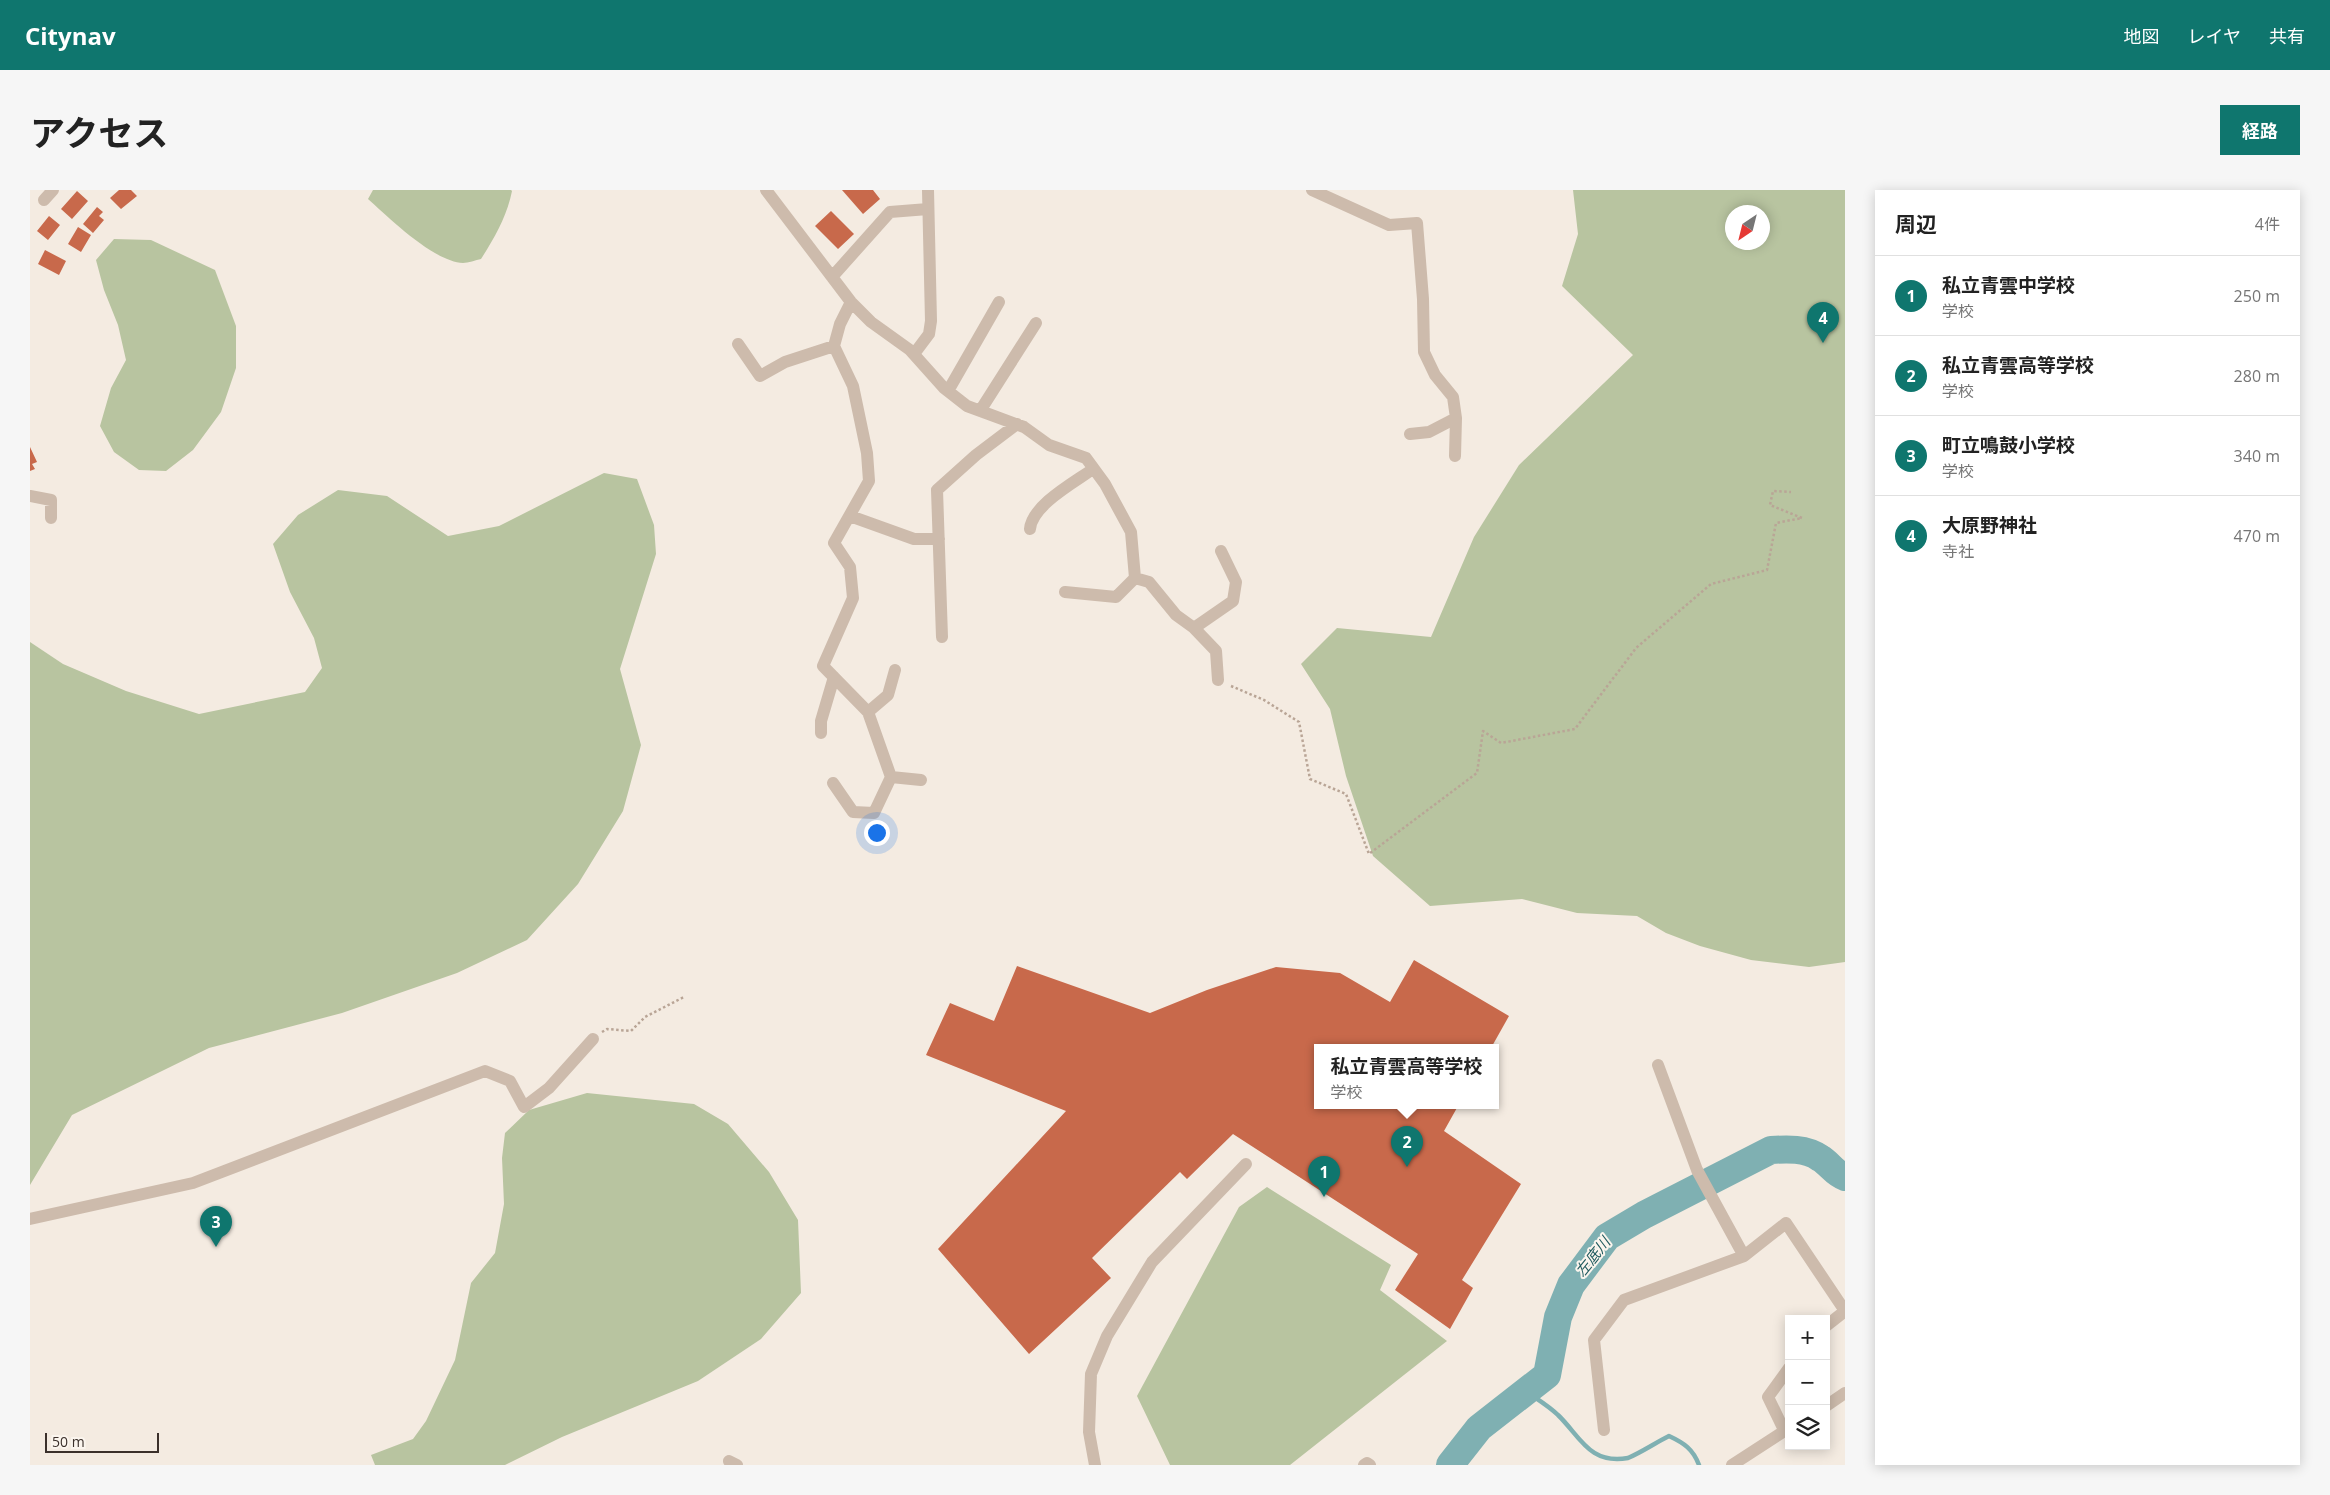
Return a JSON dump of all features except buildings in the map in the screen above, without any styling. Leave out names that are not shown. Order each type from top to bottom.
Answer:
[{"type":"street","points":[[766,190],[851,302],[871,322],[914,354],[948,391],[967,406],[1024,427],[1049,445],[1086,458],[1104,484],[1131,532],[1135,578],[1116,597],[1065,592]]},
{"type":"street","points":[[914,354],[929,334],[931,321],[928,190]]},
{"type":"street","points":[[1312,190],[1390,225],[1417,223],[1424,352],[1436,375],[1453,397],[1456,418],[1454,456]]},
{"type":"street","points":[[832,277],[890,212],[928,209]]},
{"type":"street","points":[[833,783],[853,812],[874,813],[891,777],[868,712],[823,666],[853,598],[850,567],[834,543],[869,481],[867,453],[854,386],[834,346],[840,324],[851,302]]},
{"type":"street","points":[[948,391],[999,302]]},
{"type":"street","points":[[980,411],[1036,323]]},
{"type":"street","points":[[738,344],[760,376],[785,362],[834,346]]},
{"type":"street","points":[[1410,434],[1430,432],[1456,418]]},
{"type":"street","points":[[942,637],[937,490],[1017,424]]},
{"type":"street","points":[[1030,529],[1031,521],[1041,507],[1093,468]]},
{"type":"street","points":[[30,496],[51,500],[51,518]]},
{"type":"street","points":[[850,516],[914,539],[939,539]]},
{"type":"street","points":[[1194,628],[1233,601],[1236,582],[1221,550]]},
{"type":"street","points":[[1135,578],[1149,582],[1176,615],[1194,628],[1216,651],[1218,680]]},
{"type":"street","points":[[868,712],[888,695],[895,670]]},
{"type":"street","points":[[821,733],[821,721],[834,677]]},
{"type":"street","points":[[891,777],[921,780]]},
{"type":"street","points":[[30,1219],[193,1184],[485,1071],[510,1081],[524,1107],[548,1088],[593,1038]]},
{"type":"street","points":[[1658,1064],[1697,1170],[1744,1256]]},
{"type":"street","points":[[1095,1465],[1089,1432],[1091,1374],[1107,1336],[1152,1262],[1246,1164]]},
{"type":"street","points":[[1604,1430],[1594,1340],[1624,1300],[1744,1256],[1786,1223],[1845,1311],[1830,1323]]},
{"type":"street","points":[[1785,1374],[1768,1397],[1785,1426]]},
{"type":"street","points":[[1827,1405],[1845,1393]]},
{"type":"street","points":[[1732,1465],[1785,1430]]},
{"type":"street","points":[[1364,1465],[1367,1463],[1370,1465]]},
{"type":"path","points":[[1218,680],[1264,700],[1299,722],[1310,780],[1346,794],[1370,854],[1477,773],[1483,732],[1501,743],[1575,729],[1636,648],[1711,584],[1767,570],[1776,523],[1802,518],[1770,506],[1774,491],[1791,492]]},
{"type":"path","points":[[593,1038],[607,1029],[631,1031],[645,1017],[684,997]]},
{"type":"green space","points":[[373,190],[512,191],[500,226],[481,259],[463,263],[451,261],[439,255],[399,227],[368,199]]},
{"type":"green space","points":[[1573,190],[1845,190],[1845,962],[1809,967],[1751,960],[1700,946],[1666,933],[1637,916],[1577,913],[1522,899],[1430,906],[1373,856],[1346,776],[1330,709],[1301,664],[1337,628],[1431,637],[1474,537],[1519,465],[1633,355],[1562,286],[1578,234]]},
{"type":"green space","points":[[114,239],[151,240],[215,270],[236,326],[236,368],[221,412],[193,450],[166,471],[139,470],[114,452],[100,426],[111,388],[126,360],[118,325],[104,290],[96,260]]},
{"type":"green space","points":[[604,473],[637,479],[654,525],[656,554],[620,669],[641,745],[623,811],[578,884],[527,940],[457,973],[342,1013],[209,1048],[72,1115],[30,1185],[30,642],[63,664],[126,691],[199,714],[305,692],[322,668],[314,638],[290,592],[273,544],[298,515],[338,490],[387,496],[448,536],[499,526]]},
{"type":"green space","points":[[587,1093],[694,1104],[728,1124],[769,1172],[798,1220],[801,1293],[761,1339],[698,1381],[562,1437],[505,1465],[375,1465],[371,1455],[413,1439],[426,1421],[455,1360],[471,1283],[495,1253],[504,1204],[502,1158],[505,1133],[529,1110]]},
{"type":"green space","points":[[1267,1187],[1391,1265],[1380,1290],[1447,1341],[1290,1465],[1170,1465],[1137,1396],[1239,1207]]},
{"type":"waterway","name":"左底川","points":[[1450,1465],[1479,1428],[1547,1375],[1558,1317],[1571,1285],[1607,1237],[1644,1215],[1771,1150],[1790,1149],[1809,1152],[1845,1177]]},
{"type":"waterway","points":[[1527,1392],[1554,1412],[1587,1447],[1604,1457],[1615,1459],[1628,1458],[1669,1436],[1687,1447],[1699,1465]]},
{"type":"place","name":"大原野神社","points":[[1823,343]]},
{"type":"place","name":"私立青雲高等学校","points":[[1407,1167]]},
{"type":"place","name":"私立青雲中学校","points":[[1324,1197]]},
{"type":"place","name":"町立鳴鼓小学校","points":[[216,1247]]}]
